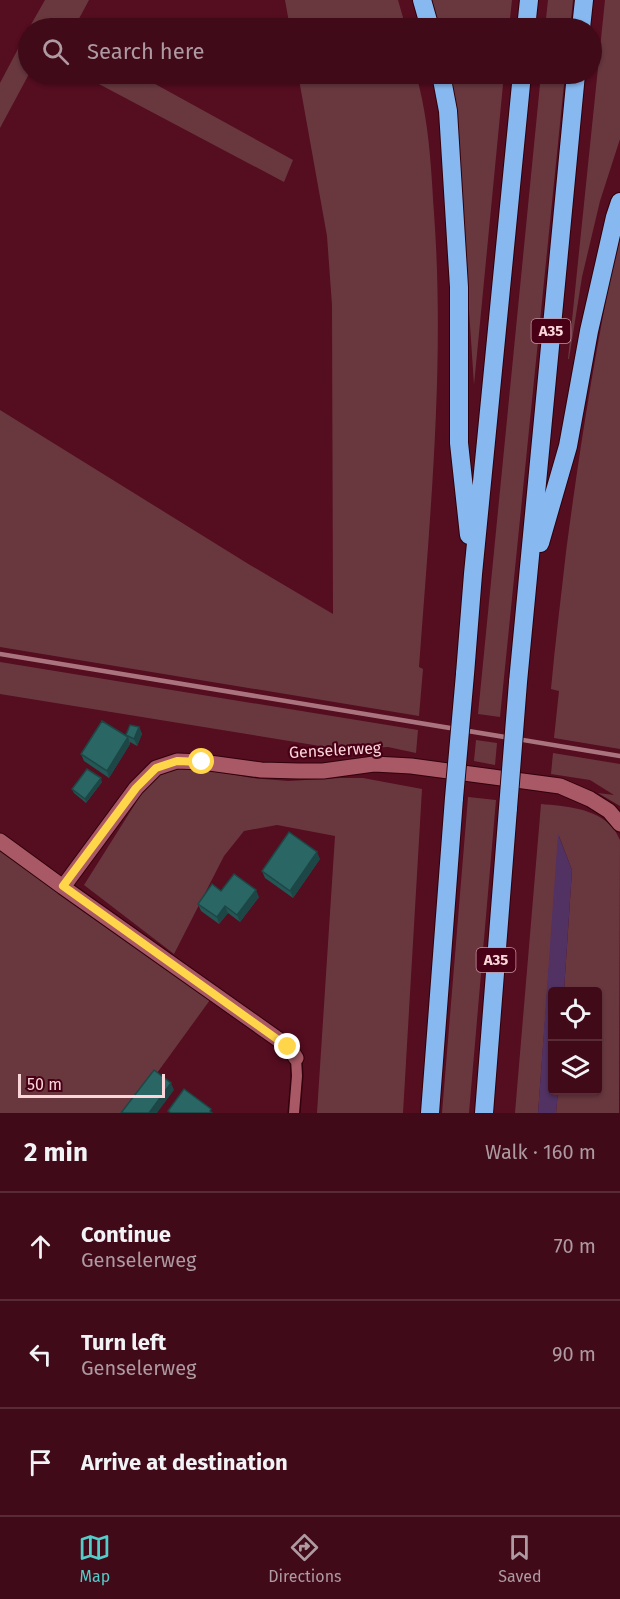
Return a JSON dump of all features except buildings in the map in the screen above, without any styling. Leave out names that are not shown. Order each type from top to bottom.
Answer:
[{"type":"highway","points":[[422,0],[427,18]]},
{"type":"highway","points":[[527,18],[529,0]]},
{"type":"highway","points":[[582,18],[584,0]]},
{"type":"highway","points":[[443,84],[448,111],[459,287],[459,443],[473,574]]},
{"type":"highway","points":[[430,1113],[473,574],[521,84]]},
{"type":"highway","name":"A35","points":[[484,1113],[518,682],[575,84]]},
{"type":"highway","name":"A35","points":[[528,588],[568,446],[589,332],[620,202]]},
{"type":"street","name":"Genselerweg","points":[[63,886],[136,788],[156,768],[177,761],[261,770],[299,771],[323,771],[374,764],[411,766],[560,786],[590,799],[609,811],[620,824]]},
{"type":"street","points":[[0,841],[288,1047],[296,1058]]},
{"type":"lane","points":[[294,1113],[296,1058]]},
{"type":"shaded area","points":[[45,0],[89,0],[79,18],[35,18]]},
{"type":"shaded area","points":[[285,0],[398,0],[403,18],[288,18]]},
{"type":"shaded area","points":[[427,0],[512,0],[510,18],[432,18]]},
{"type":"shaded area","points":[[548,0],[573,0],[571,18],[546,18]]},
{"type":"shaded area","points":[[605,0],[620,0],[620,139],[600,201],[582,277],[568,359],[596,84],[602,84],[602,29]]},
{"type":"shaded area","points":[[18,49],[18,84],[24,84],[0,128],[0,83]]},
{"type":"shaded area","points":[[99,84],[155,84],[293,160],[284,182]]},
{"type":"shaded area","points":[[300,84],[418,84],[429,143],[438,327],[435,440],[419,667],[423,669],[419,716],[0,647],[0,410],[333,614],[332,305],[327,236]]},
{"type":"shaded area","points":[[449,84],[503,84],[474,385],[464,235]]},
{"type":"shaded area","points":[[540,84],[564,84],[500,717],[478,714]]},
{"type":"shaded area","points":[[620,232],[620,749],[554,738],[559,691],[551,689],[577,472],[596,352]]},
{"type":"shaded area","points":[[0,662],[418,730],[416,753],[388,747],[350,749],[326,747],[0,694]]},
{"type":"shaded area","points":[[476,740],[497,743],[495,765],[474,761]]},
{"type":"shaded area","points":[[553,753],[620,764],[620,806],[598,793],[614,795],[590,780],[551,774]]},
{"type":"shaded area","points":[[179,769],[208,770],[252,778],[288,781],[363,778],[422,789],[403,1113],[317,1113],[335,836],[277,825],[244,831],[224,856],[174,954],[84,885],[150,783],[158,776]]},
{"type":"shaded area","points":[[468,797],[496,800],[469,1113],[442,1113]]},
{"type":"shaded area","points":[[541,804],[580,809],[606,821],[620,840],[619,1113],[556,1113],[558,1095],[602,1095],[602,987],[564,987],[572,870],[559,836],[538,1113],[515,1113]]},
{"type":"shaded area","points":[[558,834],[572,870],[564,987],[548,987],[548,1095],[558,1095],[556,1113],[538,1113]]},
{"type":"shaded area","points":[[0,851],[210,1000],[128,1113],[0,1113]]},
{"type":"railway","points":[[0,654],[620,756]]},
{"type":"route","points":[[202,762],[177,761],[156,768],[136,788],[63,886],[288,1047]]}]
